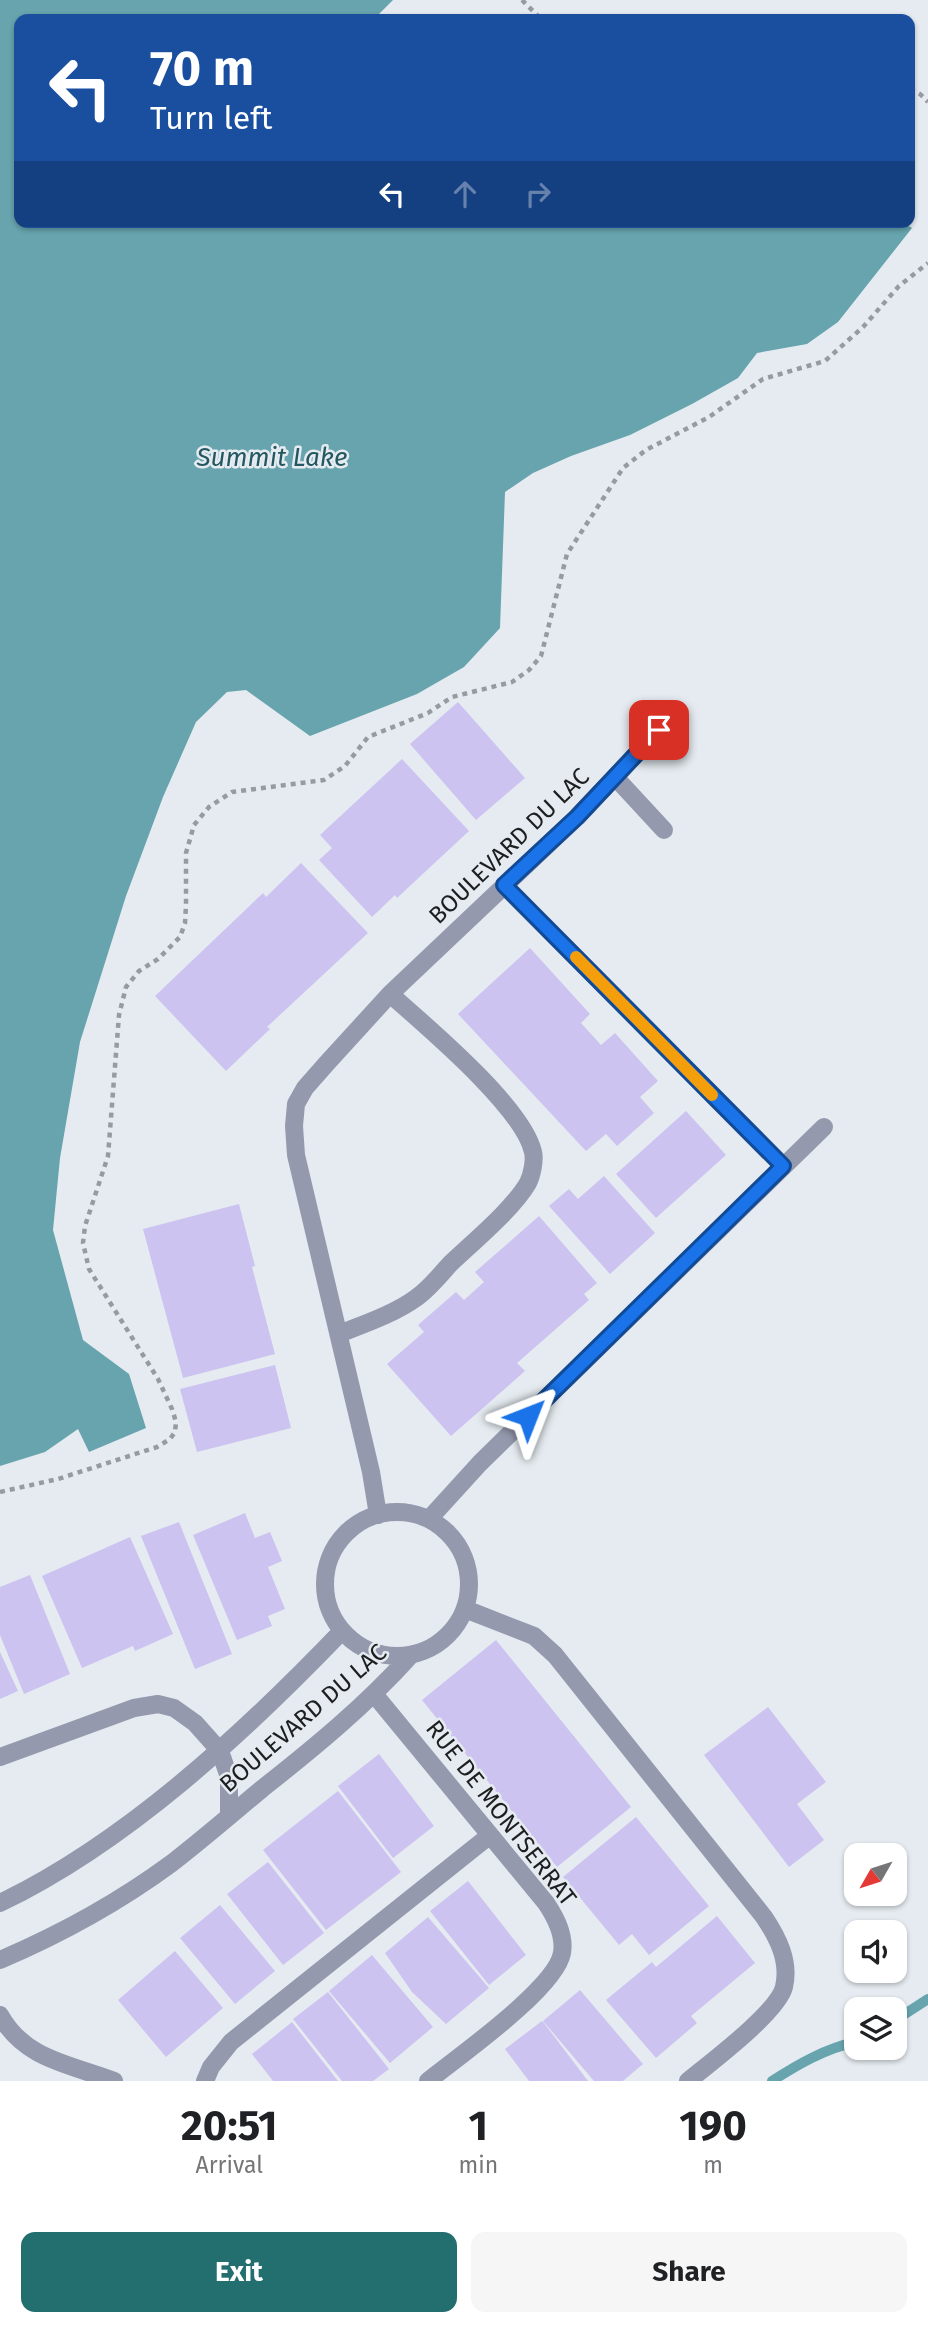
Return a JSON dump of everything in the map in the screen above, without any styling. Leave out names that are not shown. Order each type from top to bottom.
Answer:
[{"type":"street","name":"BOULEVARD DU LAC","points":[[378,1515],[371,1472],[296,1155],[296,1104],[305,1088],[390,995],[577,817],[659,730]]},
{"type":"street","points":[[615,777],[664,830]]},
{"type":"street","points":[[504,885],[783,1166]]},
{"type":"street","points":[[339,1334],[417,1298],[509,1205],[528,1182],[532,1168],[533,1154],[527,1135],[513,1114],[433,1031],[390,995]]},
{"type":"street","points":[[429,1519],[480,1462],[824,1127]]},
{"type":"street","points":[[391,1512],[415,1514],[429,1519],[452,1538],[464,1558],[469,1580],[465,1609],[454,1630],[431,1649],[410,1656],[379,1655],[361,1647],[342,1631],[333,1619],[325,1592],[329,1558],[342,1537],[357,1524],[378,1515],[391,1512]]},
{"type":"street","points":[[465,1609],[534,1636],[555,1655],[755,1906],[782,1946],[785,1974],[779,2000],[751,2028],[688,2081]]},
{"type":"street","name":"BOULEVARD DU LAC","points":[[0,1903],[40,1882],[139,1816],[220,1751],[342,1631]]},
{"type":"street","name":"BOULEVARD DU LAC","points":[[0,1960],[109,1905],[171,1863],[321,1742],[374,1694],[410,1656]]},
{"type":"street","name":"RUE DE MONTSERRAT","points":[[374,1694],[556,1918],[561,1935],[562,1952],[557,1968],[531,1998],[428,2081]]},
{"type":"street","name":"BOULEVARD DU LAC","points":[[0,1757],[134,1708],[158,1704],[174,1708],[195,1723],[220,1751],[229,1777],[229,1816]]},
{"type":"street","points":[[205,2081],[211,2067],[231,2042],[489,1836]]},
{"type":"street","points":[[0,2015],[10,2033],[35,2052],[114,2081]]},
{"type":"path","points":[[522,0],[536,14]]},
{"type":"path","points":[[0,1492],[58,1479],[157,1447],[175,1432],[176,1422],[165,1393],[89,1269],[83,1243],[85,1226],[108,1156],[122,1001],[132,978],[158,959],[180,937],[185,923],[186,853],[194,824],[200,815],[232,792],[324,780],[345,766],[369,737],[428,713],[452,697],[512,682],[530,670],[541,656],[567,554],[623,468],[646,450],[709,417],[763,379],[825,361],[854,336],[899,286],[928,263]]},
{"type":"water","name":"Summit Lake","points":[[0,0],[393,0],[379,14],[14,14],[14,228],[912,228],[838,322],[807,344],[757,353],[738,378],[692,404],[630,435],[533,473],[505,492],[500,628],[464,667],[417,694],[310,736],[246,690],[227,692],[196,722],[163,797],[126,896],[80,1042],[60,1158],[53,1230],[83,1340],[129,1374],[146,1428],[89,1452],[78,1429],[45,1452],[0,1466]]},
{"type":"building","points":[[458,702],[525,778],[476,820],[410,744]]},
{"type":"building","points":[[402,759],[469,831],[397,898],[395,895],[372,917],[319,860],[332,848],[320,835]]},
{"type":"building","points":[[301,863],[368,933],[267,1027],[270,1029],[226,1071],[155,996],[263,893],[266,897]]},
{"type":"building","points":[[530,948],[590,1014],[581,1023],[601,1045],[615,1033],[658,1081],[640,1097],[654,1113],[617,1146],[606,1134],[586,1151],[458,1014]]},
{"type":"building","points":[[686,1111],[726,1155],[656,1218],[616,1174]]},
{"type":"building","points":[[604,1176],[655,1233],[610,1274],[549,1206],[569,1189],[578,1199]]},
{"type":"building","points":[[239,1204],[275,1354],[183,1378],[143,1229]]},
{"type":"building","points":[[539,1216],[597,1283],[584,1294],[589,1300],[517,1363],[525,1371],[451,1436],[387,1364],[424,1332],[418,1325],[456,1292],[464,1300],[484,1282],[475,1272]]},
{"type":"building","points":[[275,1365],[291,1428],[197,1452],[180,1389]]},
{"type":"building","points":[[245,1513],[255,1538],[270,1532],[282,1561],[268,1567],[285,1609],[268,1616],[272,1626],[237,1640],[193,1535]]},
{"type":"building","points":[[179,1522],[232,1654],[195,1669],[141,1536]]},
{"type":"building","points":[[130,1537],[173,1634],[135,1651],[133,1646],[82,1668],[42,1576]]},
{"type":"building","points":[[30,1575],[70,1674],[24,1694],[0,1635],[0,1587]]},
{"type":"building","points":[[496,1640],[631,1807],[557,1867],[422,1700]]},
{"type":"building","points":[[0,1652],[18,1691],[0,1699]]},
{"type":"building","points":[[768,1707],[826,1782],[797,1804],[824,1840],[789,1867],[704,1755]]},
{"type":"building","points":[[379,1754],[434,1826],[393,1858],[338,1786]]},
{"type":"building","points":[[338,1791],[401,1872],[326,1930],[263,1850]]},
{"type":"building","points":[[636,1817],[709,1906],[649,1955],[632,1934],[619,1945],[563,1877]]},
{"type":"building","points":[[268,1862],[324,1933],[283,1965],[227,1894]]},
{"type":"building","points":[[468,1881],[526,1955],[489,1985],[430,1911]]},
{"type":"building","points":[[220,1905],[275,1971],[235,2004],[180,1938]]},
{"type":"building","points":[[717,1916],[755,1963],[691,2016],[697,2023],[656,2058],[606,2000],[652,1962],[656,1967]]},
{"type":"building","points":[[428,1917],[489,1988],[446,2024],[412,1992],[385,1953]]},
{"type":"building","points":[[175,1951],[223,2008],[166,2057],[118,2000]]},
{"type":"building","points":[[372,1955],[433,2027],[390,2063],[329,1991]]},
{"type":"building","points":[[580,1990],[643,2064],[623,2081],[594,2081],[543,2021]]},
{"type":"building","points":[[328,1992],[389,2069],[373,2081],[342,2081],[293,2019]]},
{"type":"building","points":[[542,2021],[588,2081],[529,2081],[505,2049]]},
{"type":"building","points":[[292,2022],[338,2081],[273,2081],[252,2054]]},
{"type":"waterway","points":[[907,2013],[928,1999]]},
{"type":"waterway","points":[[772,2081],[802,2063],[844,2045]]},
{"type":"slow traffic","points":[[576,957],[712,1095]]},
{"type":"route","points":[[528,1416],[783,1166],[504,885],[577,817],[659,730]]}]
